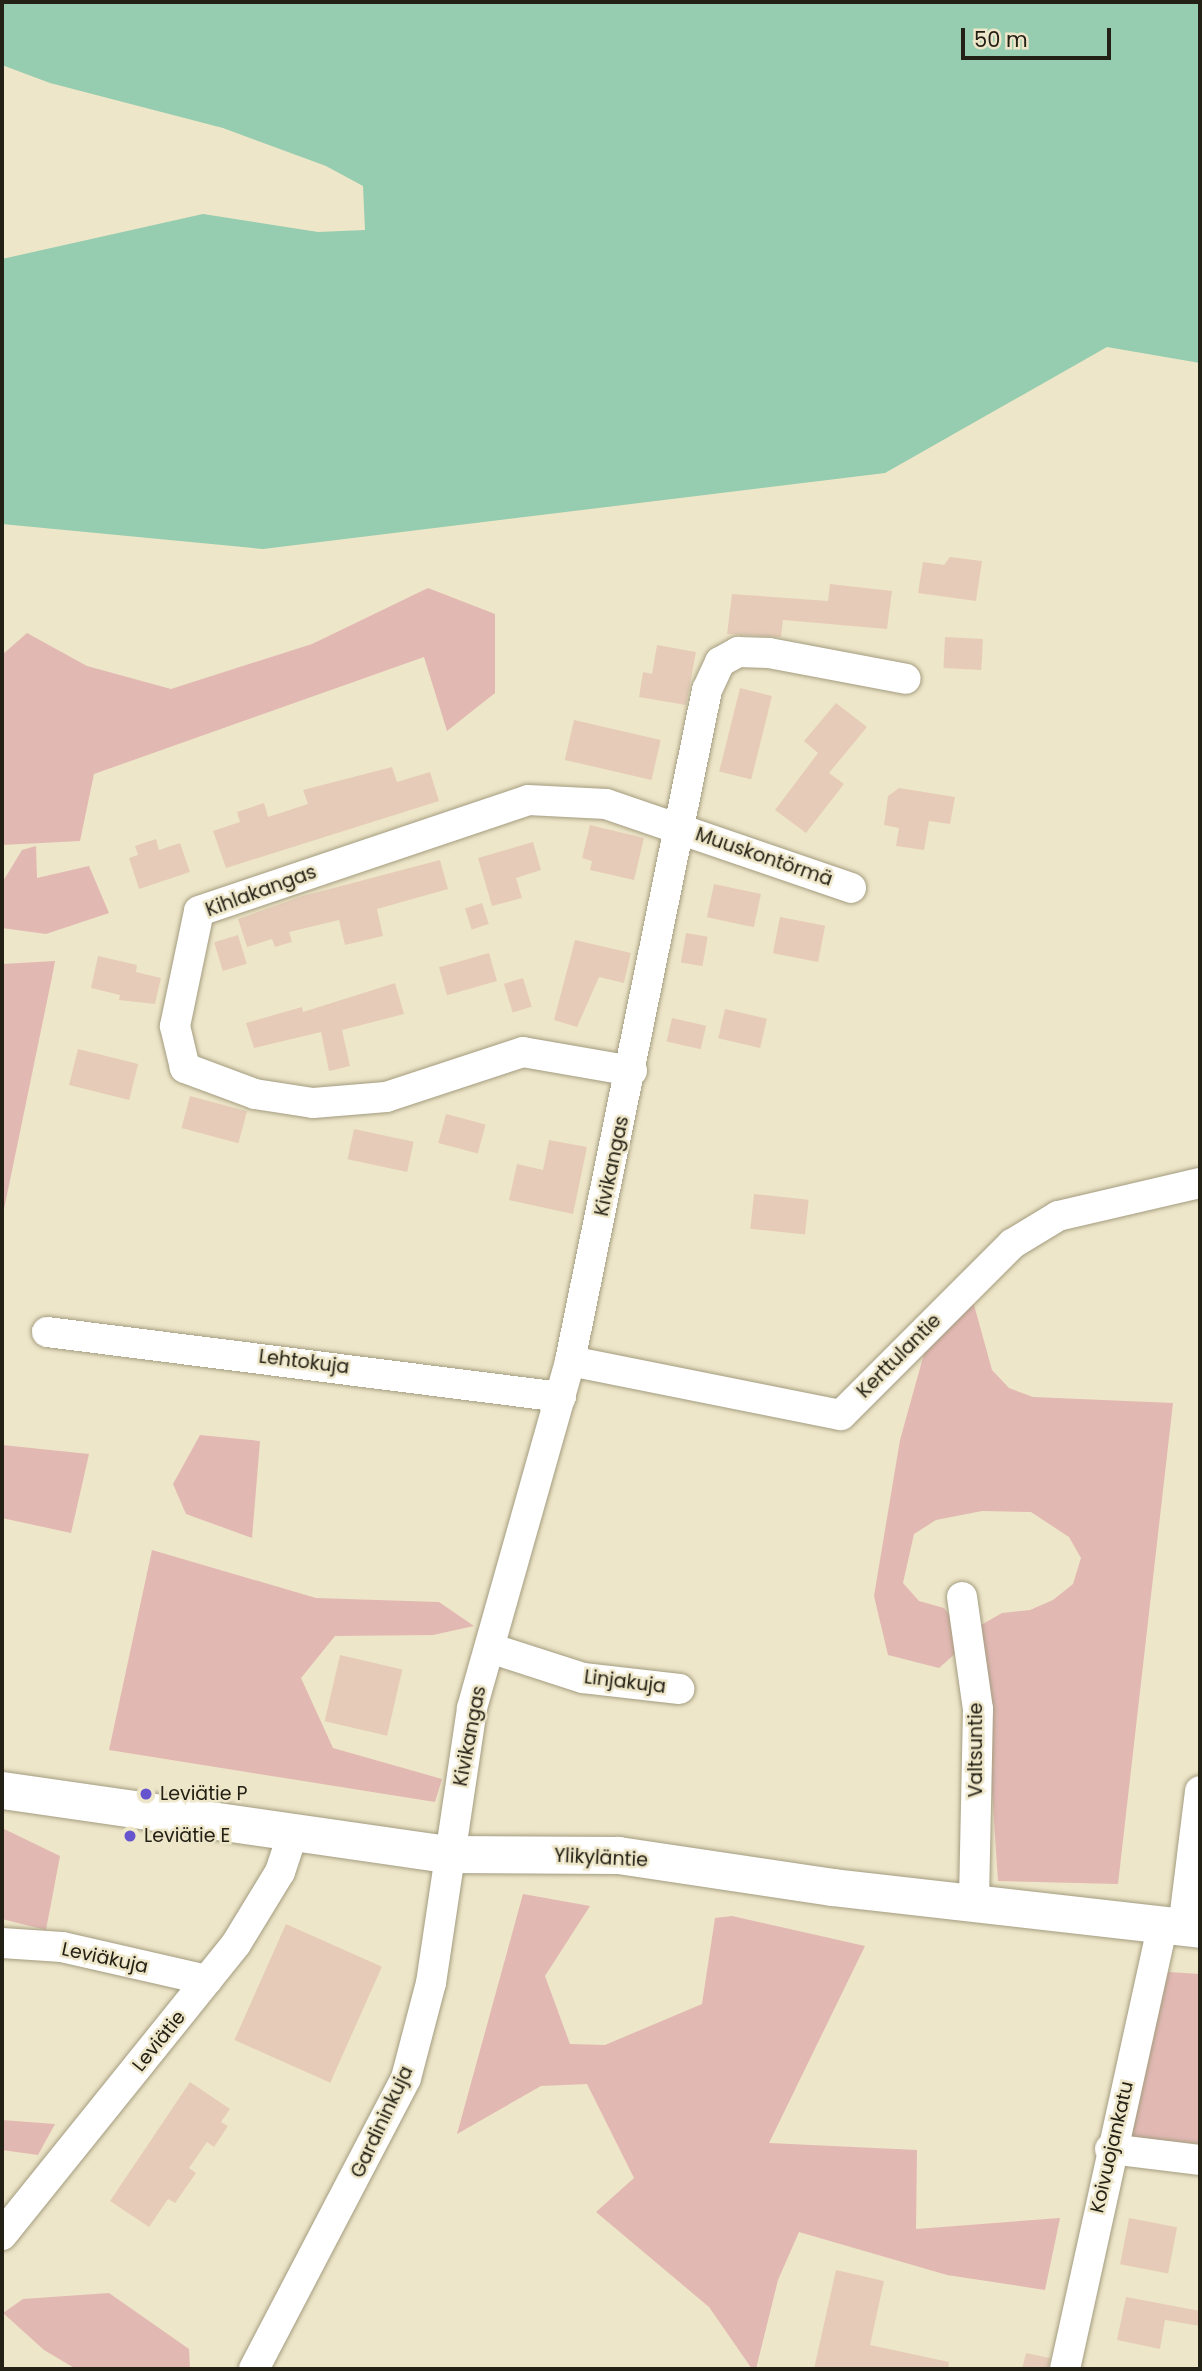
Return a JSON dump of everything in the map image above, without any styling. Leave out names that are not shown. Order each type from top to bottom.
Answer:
[{"type":"main road","name":"Ylikyläntie","points":[[2,1790],[447,1854],[618,1855],[974,1905],[1182,1928]]},
{"type":"street","name":"Kivikangas","points":[[447,1854],[472,1708],[570,1361],[632,1071],[676,828],[707,690],[720,662],[738,652],[769,653],[906,679]]},
{"type":"street","name":"Kihlakangas","points":[[632,1071],[523,1052],[386,1097],[313,1103],[255,1094],[185,1068],[174,1026],[199,911],[528,800],[606,804],[676,828]]},
{"type":"street","name":"Muuskontörmä","points":[[676,828],[851,888]]},
{"type":"street","name":"Kerttulantie","points":[[570,1361],[841,1415],[1012,1244],[1058,1216],[1200,1183]]},
{"type":"street","name":"Lehtokuja","points":[[47,1332],[561,1397]]},
{"type":"street","name":"Valtsuntie","points":[[962,1597],[978,1709],[974,1905]]},
{"type":"street","name":"Linjakuja","points":[[491,1648],[583,1678],[679,1689]]},
{"type":"street","name":"Koivuojankatu","points":[[1065,2369],[1110,2149],[1182,1928],[1200,1791]]},
{"type":"street","name":"Leviätie","points":[[2,2235],[207,1980],[266,1897],[293,1833]]},
{"type":"street","name":"Gardininkuja","points":[[254,2369],[406,2078],[431,1983],[447,1854]]},
{"type":"street","name":"Leviäkuja","points":[[2,1943],[62,1947],[207,1980]]},
{"type":"street","points":[[1110,2149],[1200,2161]]},
{"type":"shaded area","points":[[2,2],[1200,2],[1200,363],[1107,347],[885,473],[263,549],[2,524],[2,259],[203,214],[318,232],[365,230],[363,186],[326,166],[223,128],[50,83],[2,65]]},
{"type":"shaded area","points":[[428,588],[495,614],[495,693],[447,731],[424,657],[94,774],[80,841],[2,845],[2,655],[27,633],[87,666],[171,689],[312,644]]},
{"type":"shaded area","points":[[36,846],[37,878],[89,866],[109,913],[46,934],[2,928],[2,883],[22,850]]},
{"type":"shaded area","points":[[55,961],[52,977],[2,1219],[2,964]]},
{"type":"shaded area","points":[[971,1294],[992,1370],[1009,1388],[1033,1397],[1173,1403],[1118,1884],[998,1881],[981,1625],[1002,1613],[1030,1610],[1053,1600],[1073,1584],[1081,1558],[1069,1537],[1031,1512],[982,1511],[936,1520],[914,1534],[903,1583],[919,1601],[944,1608],[959,1628],[957,1652],[939,1668],[888,1655],[874,1596],[900,1440],[932,1325]]},
{"type":"shaded area","points":[[200,1435],[260,1441],[252,1538],[186,1514],[173,1484]]},
{"type":"shaded area","points":[[2,1445],[89,1454],[71,1533],[2,1518]]},
{"type":"shaded area","points":[[152,1550],[316,1598],[439,1602],[474,1626],[433,1635],[335,1636],[301,1678],[333,1748],[442,1779],[435,1802],[109,1750]]},
{"type":"shaded area","points":[[2,1828],[60,1856],[46,1930],[2,1919]]},
{"type":"shaded area","points":[[523,1894],[590,1906],[545,1976],[570,2044],[605,2045],[702,2004],[715,1918],[732,1916],[865,1946],[769,2143],[917,2150],[916,2229],[1060,2218],[1045,2290],[947,2275],[799,2232],[778,2280],[756,2369],[752,2369],[709,2307],[596,2212],[634,2178],[587,2084],[541,2086],[457,2134]]},
{"type":"shaded area","points":[[1168,1972],[1200,1974],[1200,2144],[1125,2137]]},
{"type":"shaded area","points":[[2,2120],[55,2124],[38,2155],[2,2150]]},
{"type":"shaded area","points":[[109,2293],[189,2349],[190,2369],[76,2369],[44,2350],[3,2313],[23,2299]]},
{"type":"building","points":[[950,557],[982,561],[976,601],[918,593],[923,562],[944,565]]},
{"type":"building","points":[[830,584],[892,591],[887,629],[783,620],[781,637],[727,634],[732,594],[828,601]]},
{"type":"building","points":[[945,637],[983,639],[981,670],[943,668]]},
{"type":"building","points":[[657,645],[696,652],[686,705],[639,697],[643,672],[652,674]]},
{"type":"building","points":[[740,688],[772,696],[751,779],[719,771]]},
{"type":"building","points":[[836,703],[867,727],[829,773],[844,784],[806,833],[775,810],[818,753],[804,741]]},
{"type":"building","points":[[574,720],[661,740],[651,780],[565,760]]},
{"type":"building","points":[[392,767],[397,782],[430,772],[439,801],[226,868],[213,831],[240,822],[237,812],[264,803],[268,817],[308,804],[303,790]]},
{"type":"building","points":[[899,788],[955,797],[950,824],[929,821],[924,850],[896,846],[899,828],[884,825],[888,796]]},
{"type":"building","points":[[590,825],[644,838],[634,880],[590,870],[592,861],[582,858]]},
{"type":"building","points":[[156,839],[159,850],[180,843],[190,872],[139,889],[129,858],[138,855],[135,846]]},
{"type":"building","points":[[533,842],[541,870],[516,878],[522,898],[492,906],[478,858]]},
{"type":"building","points":[[440,860],[448,889],[377,909],[383,936],[345,945],[339,920],[289,932],[292,942],[275,947],[272,939],[247,947],[238,919],[303,896]]},
{"type":"building","points":[[714,884],[761,894],[754,927],[707,917]]},
{"type":"building","points":[[482,903],[489,924],[472,929],[465,909]]},
{"type":"building","points":[[780,917],[825,926],[818,962],[773,953]]},
{"type":"building","points":[[686,933],[708,937],[702,966],[681,963]]},
{"type":"building","points":[[238,935],[247,964],[223,971],[214,942]]},
{"type":"building","points":[[575,940],[631,953],[624,983],[599,977],[577,1027],[554,1020]]},
{"type":"building","points":[[489,953],[497,981],[447,995],[439,967]]},
{"type":"building","points":[[98,956],[137,965],[136,972],[161,978],[155,1004],[119,1000],[120,995],[91,988]]},
{"type":"building","points":[[523,978],[532,1007],[513,1013],[504,984]]},
{"type":"building","points":[[395,983],[404,1014],[342,1030],[350,1066],[329,1071],[321,1032],[254,1048],[246,1023],[302,1007],[303,1012]]},
{"type":"building","points":[[725,1009],[767,1019],[760,1048],[718,1038]]},
{"type":"building","points":[[672,1018],[706,1026],[701,1049],[667,1041]]},
{"type":"building","points":[[78,1049],[138,1064],[129,1100],[69,1085]]},
{"type":"building","points":[[190,1096],[247,1111],[238,1143],[181,1128]]},
{"type":"building","points":[[446,1114],[486,1125],[478,1154],[438,1143]]},
{"type":"building","points":[[354,1129],[414,1142],[407,1172],[348,1159]]},
{"type":"building","points":[[549,1140],[587,1147],[573,1214],[509,1200],[517,1164],[543,1170]]},
{"type":"building","points":[[754,1194],[809,1200],[805,1235],[750,1229]]},
{"type":"building","points":[[340,1655],[402,1669],[387,1736],[325,1721]]},
{"type":"building","points":[[286,1924],[382,1967],[330,2083],[234,2040]]},
{"type":"building","points":[[190,2082],[230,2109],[221,2122],[228,2126],[214,2147],[207,2142],[189,2168],[196,2173],[175,2203],[168,2199],[149,2227],[110,2201]]},
{"type":"building","points":[[1129,2218],[1177,2227],[1168,2273],[1120,2264]]},
{"type":"building","points":[[836,2270],[884,2281],[870,2345],[949,2362],[948,2369],[814,2369]]},
{"type":"building","points":[[1126,2297],[1200,2311],[1200,2326],[1165,2320],[1160,2349],[1117,2340]]},
{"type":"building","points":[[1026,2353],[1050,2358],[1048,2369],[1022,2369]]},
{"type":"place","name":"Leviätie P","points":[[146,1794]]},
{"type":"place","name":"Leviätie E","points":[[130,1836]]}]
